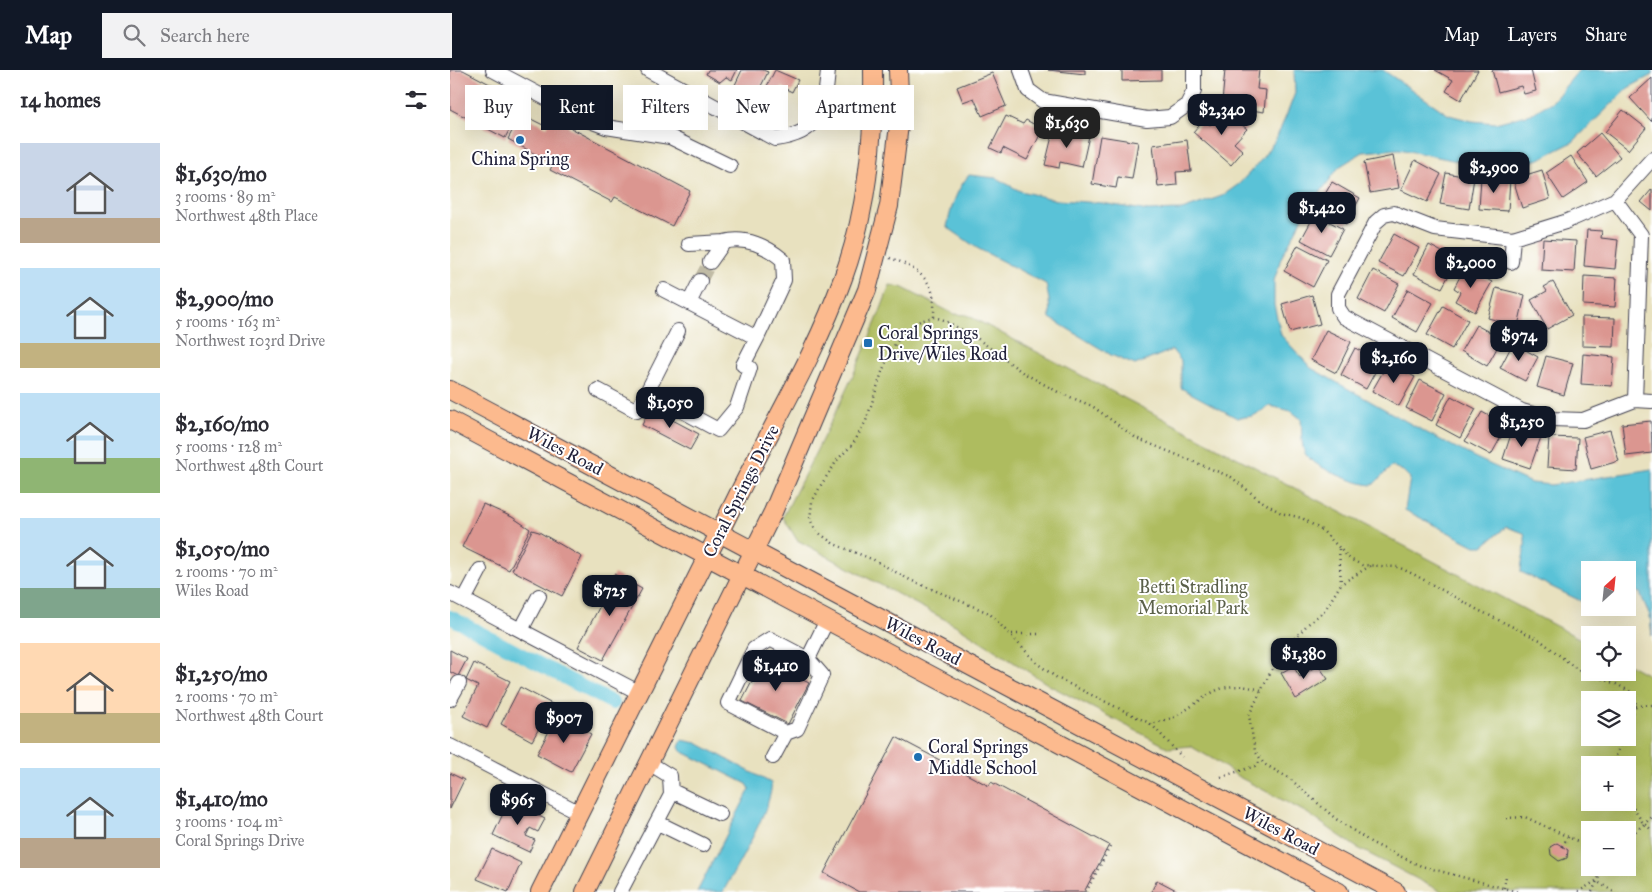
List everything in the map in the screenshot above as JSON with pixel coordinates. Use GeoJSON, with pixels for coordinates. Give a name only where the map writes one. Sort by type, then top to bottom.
{"type":"FeatureCollection","features":[{"type":"Feature","properties":{"kind":"main road","name":"Coral Springs Drive"},"geometry":{"type":"LineString","coordinates":[[540,892],[801,376],[843,278],[864,197],[873,111],[872,70]]}},
{"type":"Feature","properties":{"kind":"main road","name":"Coral Springs Drive"},"geometry":{"type":"LineString","coordinates":[[585,892],[773,512],[867,290],[889,206],[900,117],[898,70]]}},
{"type":"Feature","properties":{"kind":"main road"},"geometry":{"type":"LineString","coordinates":[[855,232],[878,246]]}},
{"type":"Feature","properties":{"kind":"main road","name":"Wiles Road"},"geometry":{"type":"LineString","coordinates":[[450,390],[1396,892]]}},
{"type":"Feature","properties":{"kind":"main road","name":"Wiles Road"},"geometry":{"type":"LineString","coordinates":[[450,420],[1339,892]]}},
{"type":"Feature","properties":{"kind":"main road"},"geometry":{"type":"LineString","coordinates":[[1154,795],[1177,775]]}},
{"type":"Feature","properties":{"kind":"main road"},"geometry":{"type":"LineString","coordinates":[[1178,807],[1197,786]]}},
{"type":"Feature","properties":{"kind":"street"},"geometry":{"type":"LineString","coordinates":[[492,70],[584,119],[606,127],[670,137],[730,166]]}},
{"type":"Feature","properties":{"kind":"street"},"geometry":{"type":"LineString","coordinates":[[648,70],[775,138],[793,137],[804,132],[817,120],[826,95],[828,70]]}},
{"type":"Feature","properties":{"kind":"street"},"geometry":{"type":"LineString","coordinates":[[1022,70],[1028,90],[1043,101],[1147,119],[1170,116],[1187,105],[1194,91],[1194,70]]}},
{"type":"Feature","properties":{"kind":"street"},"geometry":{"type":"LineString","coordinates":[[1652,159],[1615,200],[1565,222],[1513,238],[1435,229],[1394,213],[1384,215],[1376,222],[1338,294],[1338,308],[1344,317],[1522,411],[1551,419],[1583,420],[1635,400],[1652,401]]}},
{"type":"Feature","properties":{"kind":"street"},"geometry":{"type":"LineString","coordinates":[[1615,200],[1641,235],[1635,400]]}},
{"type":"Feature","properties":{"kind":"street"},"geometry":{"type":"LineString","coordinates":[[646,392],[718,430],[738,407],[747,367],[757,338],[784,280],[783,260],[776,254],[747,240],[736,238],[724,242],[689,244]]}},
{"type":"Feature","properties":{"kind":"street"},"geometry":{"type":"LineString","coordinates":[[1512,262],[1513,238]]}},
{"type":"Feature","properties":{"kind":"street"},"geometry":{"type":"LineString","coordinates":[[710,262],[724,242]]}},
{"type":"Feature","properties":{"kind":"street"},"geometry":{"type":"LineString","coordinates":[[689,303],[700,280]]}},
{"type":"Feature","properties":{"kind":"street"},"geometry":{"type":"LineString","coordinates":[[664,290],[757,338]]}},
{"type":"Feature","properties":{"kind":"street"},"geometry":{"type":"LineString","coordinates":[[598,390],[637,411],[678,331]]}},
{"type":"Feature","properties":{"kind":"street"},"geometry":{"type":"LineString","coordinates":[[464,600],[480,570]]}},
{"type":"Feature","properties":{"kind":"street"},"geometry":{"type":"LineString","coordinates":[[450,593],[640,693]]}},
{"type":"Feature","properties":{"kind":"street"},"geometry":{"type":"LineString","coordinates":[[521,630],[539,596]]}},
{"type":"Feature","properties":{"kind":"street"},"geometry":{"type":"LineString","coordinates":[[808,658],[827,620]]}},
{"type":"Feature","properties":{"kind":"street"},"geometry":{"type":"LineString","coordinates":[[770,639],[808,658],[822,675],[797,729],[786,732],[728,703],[754,649],[770,639]]}},
{"type":"Feature","properties":{"kind":"street"},"geometry":{"type":"LineString","coordinates":[[450,699],[459,683]]}},
{"type":"Feature","properties":{"kind":"street"},"geometry":{"type":"LineString","coordinates":[[773,758],[786,732]]}},
{"type":"Feature","properties":{"kind":"street"},"geometry":{"type":"LineString","coordinates":[[450,746],[580,813]]}},
{"type":"Feature","properties":{"kind":"street"},"geometry":{"type":"LineString","coordinates":[[620,892],[658,823],[672,791],[670,776],[649,763]]}},
{"type":"Feature","properties":{"kind":"street"},"geometry":{"type":"LineString","coordinates":[[672,791],[720,814]]}},
{"type":"Feature","properties":{"kind":"street"},"geometry":{"type":"LineString","coordinates":[[658,823],[703,846]]}},
{"type":"Feature","properties":{"kind":"path"},"geometry":{"type":"LineString","coordinates":[[878,246],[896,260],[917,271],[925,280],[932,289],[934,317]]}},
{"type":"Feature","properties":{"kind":"path"},"geometry":{"type":"LineString","coordinates":[[1182,757],[1152,724],[1057,678],[1038,664],[1012,634],[989,613],[910,580],[874,560],[834,544],[815,530],[810,519],[812,502],[838,459],[853,444],[866,421],[883,369],[895,344],[906,330],[920,321],[934,317],[978,338],[1036,380],[1058,392],[1092,406],[1136,438],[1231,477],[1260,500],[1281,513],[1302,518],[1323,531],[1350,559],[1362,565],[1398,567],[1478,610],[1540,640],[1578,670],[1631,691]]}},
{"type":"Feature","properties":{"kind":"path"},"geometry":{"type":"LineString","coordinates":[[1339,549],[1341,584]]}},
{"type":"Feature","properties":{"kind":"path"},"geometry":{"type":"LineString","coordinates":[[1371,566],[1341,584],[1325,610],[1307,624],[1278,657],[1249,714],[1255,751],[1262,760],[1289,778],[1336,819],[1372,843],[1421,866],[1518,892]]}},
{"type":"Feature","properties":{"kind":"path"},"geometry":{"type":"LineString","coordinates":[[1012,634],[1041,634]]}},
{"type":"Feature","properties":{"kind":"path"},"geometry":{"type":"LineString","coordinates":[[1152,724],[1179,715],[1204,696],[1233,684],[1261,690]]}},
{"type":"Feature","properties":{"kind":"path"},"geometry":{"type":"LineString","coordinates":[[1636,706],[1652,705]]}},
{"type":"Feature","properties":{"kind":"path"},"geometry":{"type":"LineString","coordinates":[[1221,777],[1255,766],[1262,760]]}},
{"type":"Feature","properties":{"kind":"path"},"geometry":{"type":"LineString","coordinates":[[1635,811],[1643,823],[1652,830]]}},
{"type":"Feature","properties":{"kind":"path"},"geometry":{"type":"LineString","coordinates":[[1506,818],[1525,817],[1581,842]]}},
{"type":"Feature","properties":{"kind":"path"},"geometry":{"type":"LineString","coordinates":[[1636,830],[1652,817]]}},
{"type":"Feature","properties":{"kind":"path"},"geometry":{"type":"LineString","coordinates":[[1562,846],[1569,836]]}},
{"type":"Feature","properties":{"kind":"path"},"geometry":{"type":"LineString","coordinates":[[1086,892],[1111,845]]}},
{"type":"Feature","properties":{"kind":"path"},"geometry":{"type":"LineString","coordinates":[[1504,888],[1506,876]]}},
{"type":"Feature","properties":{"kind":"path"},"geometry":{"type":"LineString","coordinates":[[1592,892],[1598,876]]}},
{"type":"Feature","properties":{"kind":"path"},"geometry":{"type":"LineString","coordinates":[[1578,892],[1596,881]]}},
{"type":"Feature","properties":{"kind":"path"},"geometry":{"type":"LineString","coordinates":[[1596,881],[1614,892]]}},
{"type":"Feature","properties":{"kind":"green space","name":"Betti Stradling Memorial Park"},"geometry":{"type":"Polygon","coordinates":[[[890,285],[901,287],[954,314],[967,315],[1581,639],[1581,681],[1636,681],[1636,668],[1652,677],[1652,892],[1442,892],[1356,847],[1307,813],[1237,776],[1218,762],[1190,746],[1169,748],[1049,685],[957,626],[797,540],[783,517],[867,345],[890,285]]]}},
{"type":"Feature","properties":{"kind":"water"},"geometry":{"type":"Polygon","coordinates":[[[1294,70],[1383,70],[1449,115],[1472,121],[1495,123],[1531,114],[1553,101],[1579,70],[1652,70],[1652,75],[1628,88],[1573,142],[1539,159],[1517,167],[1496,169],[1399,149],[1363,152],[1339,167],[1306,212],[1281,258],[1274,281],[1274,305],[1281,335],[1311,368],[1427,433],[1531,483],[1551,485],[1652,469],[1652,636],[1650,616],[1640,593],[1636,591],[1636,561],[1581,561],[1581,601],[1521,572],[1525,543],[1524,533],[1506,527],[1483,546],[1475,546],[1405,510],[1410,478],[1403,471],[1392,466],[1373,485],[1357,482],[1335,474],[1308,457],[1304,451],[1301,419],[1291,411],[1270,406],[1253,416],[1237,418],[1181,388],[1181,361],[1172,350],[1135,365],[1111,355],[1050,318],[1046,284],[977,248],[947,227],[955,200],[969,175],[996,178],[1020,191],[1057,200],[1102,203],[1148,211],[1182,210],[1222,196],[1239,184],[1261,160],[1276,139],[1295,93],[1294,70]]]}},
{"type":"Feature","properties":{"kind":"water"},"geometry":{"type":"Polygon","coordinates":[[[682,740],[697,743],[771,783],[771,793],[767,806],[723,892],[697,892],[750,789],[747,784],[681,751],[679,747],[682,740]]]}},
{"type":"Feature","properties":{"kind":"building"},"geometry":{"type":"Polygon","coordinates":[[[450,70],[463,70],[492,85],[465,85],[465,117],[450,109],[450,70]]]}},
{"type":"Feature","properties":{"kind":"building"},"geometry":{"type":"Polygon","coordinates":[[[708,70],[737,70],[732,80],[726,77],[720,82],[706,74],[708,70]]]}},
{"type":"Feature","properties":{"kind":"building"},"geometry":{"type":"Polygon","coordinates":[[[742,70],[763,70],[768,72],[762,85],[735,85],[742,70]]]}},
{"type":"Feature","properties":{"kind":"building"},"geometry":{"type":"Polygon","coordinates":[[[775,70],[798,80],[792,92],[788,90],[788,85],[768,85],[775,70]]]}},
{"type":"Feature","properties":{"kind":"building"},"geometry":{"type":"Polygon","coordinates":[[[1048,70],[1085,70],[1085,74],[1048,70]]]}},
{"type":"Feature","properties":{"kind":"building"},"geometry":{"type":"Polygon","coordinates":[[[1122,70],[1161,70],[1161,80],[1122,81],[1122,70]]]}},
{"type":"Feature","properties":{"kind":"building"},"geometry":{"type":"Polygon","coordinates":[[[1225,70],[1259,70],[1257,89],[1266,90],[1264,112],[1251,110],[1251,105],[1222,102],[1225,70]]]}},
{"type":"Feature","properties":{"kind":"building"},"geometry":{"type":"Polygon","coordinates":[[[1435,70],[1478,70],[1461,100],[1446,91],[1453,80],[1435,70]]]}},
{"type":"Feature","properties":{"kind":"building"},"geometry":{"type":"Polygon","coordinates":[[[1492,70],[1531,70],[1536,91],[1524,94],[1521,86],[1498,92],[1492,70]]]}},
{"type":"Feature","properties":{"kind":"building"},"geometry":{"type":"Polygon","coordinates":[[[992,73],[1006,106],[982,116],[974,98],[963,102],[957,87],[992,73]]]}},
{"type":"Feature","properties":{"kind":"building"},"geometry":{"type":"Polygon","coordinates":[[[1652,78],[1652,120],[1651,121],[1630,98],[1652,78]]]}},
{"type":"Feature","properties":{"kind":"building"},"geometry":{"type":"Polygon","coordinates":[[[1224,110],[1247,129],[1234,143],[1243,151],[1231,165],[1193,132],[1204,119],[1210,125],[1224,110]]]}},
{"type":"Feature","properties":{"kind":"building"},"geometry":{"type":"Polygon","coordinates":[[[1623,110],[1646,128],[1628,150],[1605,132],[1623,110]]]}},
{"type":"Feature","properties":{"kind":"building"},"geometry":{"type":"Polygon","coordinates":[[[1006,116],[1023,124],[1026,120],[1043,129],[1027,160],[1003,148],[1001,153],[990,148],[1006,116]]]}},
{"type":"Feature","properties":{"kind":"building"},"geometry":{"type":"Polygon","coordinates":[[[531,119],[541,124],[541,130],[575,130],[690,191],[672,226],[615,197],[612,202],[550,170],[553,164],[508,139],[513,130],[531,130],[531,119]]]}},
{"type":"Feature","properties":{"kind":"building"},"geometry":{"type":"Polygon","coordinates":[[[1054,128],[1089,136],[1082,167],[1060,162],[1059,168],[1045,165],[1054,128]]]}},
{"type":"Feature","properties":{"kind":"building"},"geometry":{"type":"Polygon","coordinates":[[[490,130],[509,130],[505,138],[490,130]]]}},
{"type":"Feature","properties":{"kind":"building"},"geometry":{"type":"Polygon","coordinates":[[[1600,133],[1620,157],[1596,176],[1577,153],[1600,133]]]}},
{"type":"Feature","properties":{"kind":"building"},"geometry":{"type":"Polygon","coordinates":[[[1100,136],[1138,142],[1132,179],[1118,177],[1116,188],[1092,184],[1100,136]]]}},
{"type":"Feature","properties":{"kind":"building"},"geometry":{"type":"Polygon","coordinates":[[[1187,140],[1191,171],[1176,172],[1177,185],[1158,187],[1153,145],[1187,140]]]}},
{"type":"Feature","properties":{"kind":"building"},"geometry":{"type":"Polygon","coordinates":[[[1393,156],[1399,188],[1370,193],[1364,162],[1393,156]]]}},
{"type":"Feature","properties":{"kind":"building"},"geometry":{"type":"Polygon","coordinates":[[[1571,156],[1588,182],[1563,199],[1546,173],[1571,156]]]}},
{"type":"Feature","properties":{"kind":"building"},"geometry":{"type":"Polygon","coordinates":[[[1415,160],[1441,174],[1427,202],[1401,190],[1415,160]]]}},
{"type":"Feature","properties":{"kind":"building"},"geometry":{"type":"Polygon","coordinates":[[[1542,170],[1550,199],[1522,208],[1513,179],[1542,170]]]}},
{"type":"Feature","properties":{"kind":"building"},"geometry":{"type":"Polygon","coordinates":[[[1446,173],[1474,178],[1469,209],[1440,204],[1446,173]]]}},
{"type":"Feature","properties":{"kind":"building"},"geometry":{"type":"Polygon","coordinates":[[[1481,177],[1510,179],[1508,211],[1479,209],[1481,177]]]}},
{"type":"Feature","properties":{"kind":"building"},"geometry":{"type":"Polygon","coordinates":[[[1332,182],[1360,198],[1346,224],[1317,208],[1332,182]]]}},
{"type":"Feature","properties":{"kind":"building"},"geometry":{"type":"Polygon","coordinates":[[[1652,189],[1652,211],[1641,202],[1652,189]]]}},
{"type":"Feature","properties":{"kind":"building"},"geometry":{"type":"Polygon","coordinates":[[[1315,214],[1343,229],[1329,255],[1301,240],[1315,214]]]}},
{"type":"Feature","properties":{"kind":"building"},"geometry":{"type":"Polygon","coordinates":[[[1587,230],[1602,231],[1601,238],[1618,240],[1615,269],[1584,266],[1587,230]]]}},
{"type":"Feature","properties":{"kind":"building"},"geometry":{"type":"Polygon","coordinates":[[[1394,234],[1419,248],[1404,276],[1378,263],[1394,234]]]}},
{"type":"Feature","properties":{"kind":"building"},"geometry":{"type":"Polygon","coordinates":[[[1543,239],[1576,241],[1574,272],[1541,270],[1543,239]]]}},
{"type":"Feature","properties":{"kind":"building"},"geometry":{"type":"Polygon","coordinates":[[[1298,245],[1327,260],[1313,287],[1284,271],[1298,245]]]}},
{"type":"Feature","properties":{"kind":"building"},"geometry":{"type":"Polygon","coordinates":[[[1429,245],[1457,260],[1442,288],[1414,274],[1429,245]]]}},
{"type":"Feature","properties":{"kind":"building"},"geometry":{"type":"Polygon","coordinates":[[[1465,267],[1492,282],[1475,312],[1455,301],[1460,292],[1454,288],[1465,267]]]}},
{"type":"Feature","properties":{"kind":"building"},"geometry":{"type":"Polygon","coordinates":[[[1373,270],[1399,284],[1384,313],[1358,299],[1373,270]]]}},
{"type":"Feature","properties":{"kind":"building"},"geometry":{"type":"Polygon","coordinates":[[[1584,276],[1617,278],[1615,307],[1583,305],[1584,276]]]}},
{"type":"Feature","properties":{"kind":"building"},"geometry":{"type":"Polygon","coordinates":[[[1553,282],[1572,315],[1547,329],[1531,300],[1547,291],[1544,287],[1553,282]]]}},
{"type":"Feature","properties":{"kind":"building"},"geometry":{"type":"Polygon","coordinates":[[[1496,288],[1525,295],[1518,326],[1488,318],[1496,288]]]}},
{"type":"Feature","properties":{"kind":"building"},"geometry":{"type":"Polygon","coordinates":[[[1408,289],[1433,303],[1417,332],[1392,318],[1408,289]]]}},
{"type":"Feature","properties":{"kind":"building"},"geometry":{"type":"Polygon","coordinates":[[[1312,295],[1320,324],[1290,332],[1282,304],[1312,295]]]}},
{"type":"Feature","properties":{"kind":"building"},"geometry":{"type":"Polygon","coordinates":[[[1443,306],[1468,320],[1452,349],[1427,335],[1443,306]]]}},
{"type":"Feature","properties":{"kind":"building"},"geometry":{"type":"Polygon","coordinates":[[[1582,317],[1615,318],[1614,347],[1582,346],[1582,317]]]}},
{"type":"Feature","properties":{"kind":"building"},"geometry":{"type":"Polygon","coordinates":[[[1476,325],[1502,339],[1487,366],[1461,351],[1476,325]]]}},
{"type":"Feature","properties":{"kind":"building"},"geometry":{"type":"Polygon","coordinates":[[[1326,330],[1351,342],[1336,373],[1311,360],[1326,330]]]}},
{"type":"Feature","properties":{"kind":"building"},"geometry":{"type":"Polygon","coordinates":[[[1513,343],[1538,357],[1525,381],[1500,368],[1513,343]]]}},
{"type":"Feature","properties":{"kind":"building"},"geometry":{"type":"Polygon","coordinates":[[[1355,348],[1381,361],[1366,389],[1341,375],[1355,348]]]}},
{"type":"Feature","properties":{"kind":"building"},"geometry":{"type":"Polygon","coordinates":[[[1583,354],[1614,357],[1612,386],[1581,384],[1583,354]]]}},
{"type":"Feature","properties":{"kind":"building"},"geometry":{"type":"Polygon","coordinates":[[[1546,356],[1573,363],[1564,395],[1537,387],[1546,356]]]}},
{"type":"Feature","properties":{"kind":"building"},"geometry":{"type":"Polygon","coordinates":[[[1388,363],[1415,377],[1399,406],[1372,391],[1388,363]]]}},
{"type":"Feature","properties":{"kind":"building"},"geometry":{"type":"Polygon","coordinates":[[[1420,380],[1446,393],[1432,421],[1406,408],[1420,380]]]}},
{"type":"Feature","properties":{"kind":"building"},"geometry":{"type":"Polygon","coordinates":[[[1451,396],[1476,409],[1460,438],[1436,425],[1451,396]]]}},
{"type":"Feature","properties":{"kind":"building"},"geometry":{"type":"Polygon","coordinates":[[[650,408],[699,434],[690,450],[642,425],[650,408]]]}},
{"type":"Feature","properties":{"kind":"building"},"geometry":{"type":"Polygon","coordinates":[[[1482,412],[1507,426],[1491,455],[1465,441],[1482,412]]]}},
{"type":"Feature","properties":{"kind":"building"},"geometry":{"type":"Polygon","coordinates":[[[1651,421],[1652,453],[1626,456],[1622,424],[1651,421]]]}},
{"type":"Feature","properties":{"kind":"building"},"geometry":{"type":"Polygon","coordinates":[[[1513,428],[1541,437],[1530,468],[1503,459],[1513,428]]]}},
{"type":"Feature","properties":{"kind":"building"},"geometry":{"type":"Polygon","coordinates":[[[1610,430],[1619,461],[1591,469],[1583,437],[1610,430]]]}},
{"type":"Feature","properties":{"kind":"building"},"geometry":{"type":"Polygon","coordinates":[[[1549,437],[1578,438],[1576,469],[1547,467],[1549,437]]]}},
{"type":"Feature","properties":{"kind":"building"},"geometry":{"type":"Polygon","coordinates":[[[483,504],[512,517],[530,529],[509,570],[462,547],[483,504]]]}},
{"type":"Feature","properties":{"kind":"building"},"geometry":{"type":"Polygon","coordinates":[[[532,530],[539,532],[582,557],[562,596],[512,570],[532,530]]]}},
{"type":"Feature","properties":{"kind":"building"},"geometry":{"type":"Polygon","coordinates":[[[614,574],[642,589],[603,660],[578,647],[609,589],[607,587],[614,574]]]}},
{"type":"Feature","properties":{"kind":"building"},"geometry":{"type":"Polygon","coordinates":[[[450,650],[467,659],[458,676],[450,672],[450,650]]]}},
{"type":"Feature","properties":{"kind":"building"},"geometry":{"type":"Polygon","coordinates":[[[763,660],[809,683],[788,724],[742,701],[763,660]]]}},
{"type":"Feature","properties":{"kind":"building"},"geometry":{"type":"Polygon","coordinates":[[[474,663],[510,681],[487,728],[463,716],[478,686],[466,680],[474,663]]]}},
{"type":"Feature","properties":{"kind":"building"},"geometry":{"type":"Polygon","coordinates":[[[1318,665],[1328,679],[1296,699],[1281,673],[1293,666],[1300,677],[1318,665]]]}},
{"type":"Feature","properties":{"kind":"building"},"geometry":{"type":"Polygon","coordinates":[[[520,687],[552,704],[532,741],[501,724],[520,687]]]}},
{"type":"Feature","properties":{"kind":"building"},"geometry":{"type":"Polygon","coordinates":[[[557,716],[591,734],[571,772],[537,754],[557,716]]]}},
{"type":"Feature","properties":{"kind":"building"},"geometry":{"type":"Polygon","coordinates":[[[896,737],[989,786],[991,782],[1109,845],[1084,892],[859,892],[824,873],[896,737]]]}},
{"type":"Feature","properties":{"kind":"building"},"geometry":{"type":"Polygon","coordinates":[[[450,773],[464,780],[450,809],[450,773]]]}},
{"type":"Feature","properties":{"kind":"building"},"geometry":{"type":"Polygon","coordinates":[[[509,801],[545,819],[538,832],[530,828],[526,836],[535,840],[529,852],[493,835],[509,801]]]}},
{"type":"Feature","properties":{"kind":"building"},"geometry":{"type":"Polygon","coordinates":[[[1557,843],[1568,850],[1567,858],[1559,861],[1551,855],[1550,847],[1557,843]]]}},
{"type":"Feature","properties":{"kind":"building"},"geometry":{"type":"Polygon","coordinates":[[[492,849],[521,863],[508,892],[477,879],[492,849]]]}},
{"type":"Feature","properties":{"kind":"building"},"geometry":{"type":"Polygon","coordinates":[[[1157,880],[1180,892],[1151,892],[1157,880]]]}},
{"type":"Feature","properties":{"kind":"waterway"},"geometry":{"type":"LineString","coordinates":[[450,617],[613,703]]}},
{"type":"Feature","properties":{"kind":"tunnel"},"geometry":{"type":"LineString","coordinates":[[700,281],[710,262]]}},
{"type":"Feature","properties":{"kind":"place","name":"China Spring"},"geometry":{"type":"Point","coordinates":[520,140]}},
{"type":"Feature","properties":{"kind":"place","name":"Coral Springs Drive/Wiles Road"},"geometry":{"type":"Point","coordinates":[868,343]}},
{"type":"Feature","properties":{"kind":"place","name":"Coral Springs Middle School"},"geometry":{"type":"Point","coordinates":[918,757]}}]}
